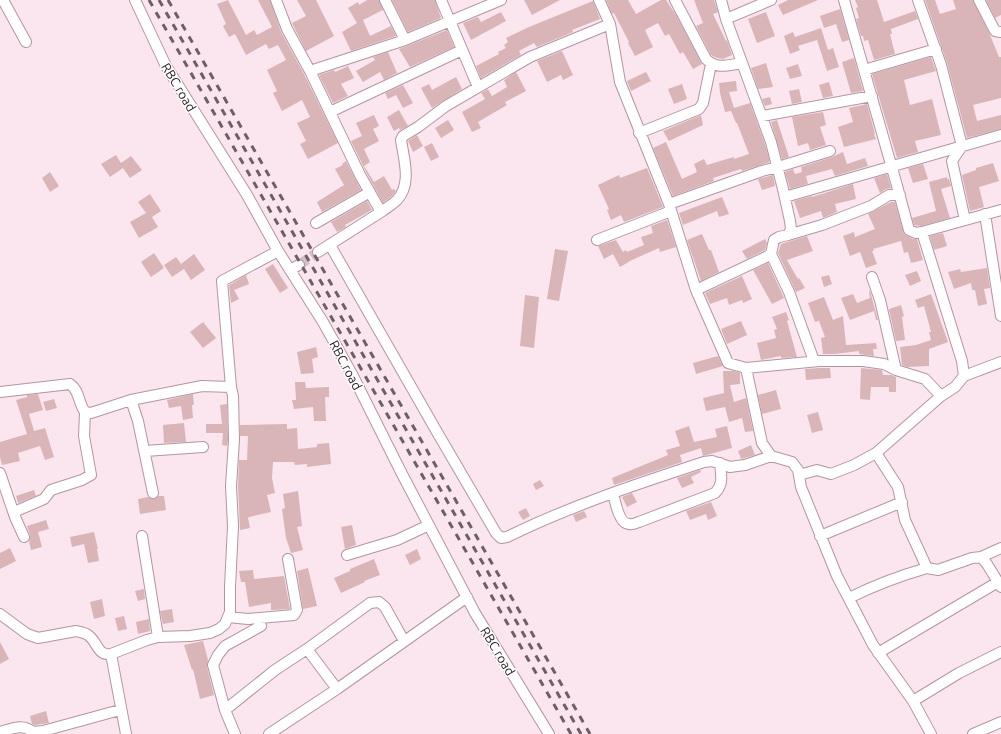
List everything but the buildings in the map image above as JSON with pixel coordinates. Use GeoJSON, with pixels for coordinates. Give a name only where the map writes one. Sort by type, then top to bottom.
{"type":"FeatureCollection","features":[{"type":"Feature","properties":{"kind":"street"},"geometry":{"type":"LineString","coordinates":[[3,0],[26,42]]}},
{"type":"Feature","properties":{"kind":"street","name":"RBC road"},"geometry":{"type":"LineString","coordinates":[[135,0],[166,66],[247,195],[278,251],[294,268],[353,376],[467,597],[548,734]]}},
{"type":"Feature","properties":{"kind":"street"},"geometry":{"type":"LineString","coordinates":[[276,0],[287,29],[310,71],[381,212]]}},
{"type":"Feature","properties":{"kind":"street"},"geometry":{"type":"LineString","coordinates":[[385,0],[405,40]]}},
{"type":"Feature","properties":{"kind":"street"},"geometry":{"type":"LineString","coordinates":[[440,0],[478,87]]}},
{"type":"Feature","properties":{"kind":"street"},"geometry":{"type":"LineString","coordinates":[[310,71],[405,40],[501,0]]}},
{"type":"Feature","properties":{"kind":"street"},"geometry":{"type":"LineString","coordinates":[[599,0],[610,24],[620,82],[670,208],[696,290],[728,363],[746,368],[814,362],[863,361],[884,364],[896,370],[926,379],[941,396]]}},
{"type":"Feature","properties":{"kind":"street"},"geometry":{"type":"LineString","coordinates":[[675,0],[706,59],[711,64],[718,67],[742,63]]}},
{"type":"Feature","properties":{"kind":"street"},"geometry":{"type":"LineString","coordinates":[[721,0],[726,19],[771,142],[791,228],[788,235]]}},
{"type":"Feature","properties":{"kind":"street"},"geometry":{"type":"LineString","coordinates":[[726,19],[771,0]]}},
{"type":"Feature","properties":{"kind":"street"},"geometry":{"type":"LineString","coordinates":[[844,0],[909,230],[916,233],[922,232],[1001,210]]}},
{"type":"Feature","properties":{"kind":"street"},"geometry":{"type":"LineString","coordinates":[[918,0],[942,65],[962,146],[952,162],[965,220]]}},
{"type":"Feature","properties":{"kind":"street"},"geometry":{"type":"LineString","coordinates":[[979,0],[992,27],[995,31],[1001,32]]}},
{"type":"Feature","properties":{"kind":"street"},"geometry":{"type":"LineString","coordinates":[[318,252],[381,212],[396,201],[404,191],[407,180],[401,140],[403,136],[418,127],[446,106],[530,57],[610,24]]}},
{"type":"Feature","properties":{"kind":"street"},"geometry":{"type":"LineString","coordinates":[[864,70],[936,49]]}},
{"type":"Feature","properties":{"kind":"street"},"geometry":{"type":"LineString","coordinates":[[330,112],[462,50]]}},
{"type":"Feature","properties":{"kind":"street"},"geometry":{"type":"LineString","coordinates":[[640,133],[699,109],[703,103],[711,64]]}},
{"type":"Feature","properties":{"kind":"street"},"geometry":{"type":"LineString","coordinates":[[762,116],[872,96]]}},
{"type":"Feature","properties":{"kind":"street"},"geometry":{"type":"LineString","coordinates":[[785,197],[1001,135]]}},
{"type":"Feature","properties":{"kind":"street"},"geometry":{"type":"LineString","coordinates":[[597,240],[670,208],[762,171],[830,151]]}},
{"type":"Feature","properties":{"kind":"street"},"geometry":{"type":"LineString","coordinates":[[316,222],[370,192]]}},
{"type":"Feature","properties":{"kind":"street"},"geometry":{"type":"LineString","coordinates":[[814,362],[789,292],[771,254],[774,240],[779,237],[822,225],[871,206],[889,195],[900,195]]}},
{"type":"Feature","properties":{"kind":"street"},"geometry":{"type":"LineString","coordinates":[[985,214],[1001,316]]}},
{"type":"Feature","properties":{"kind":"street"},"geometry":{"type":"LineString","coordinates":[[922,232],[962,361],[964,376]]}},
{"type":"Feature","properties":{"kind":"street"},"geometry":{"type":"LineString","coordinates":[[330,245],[437,432],[496,533],[501,538],[507,537],[554,516],[613,493],[704,462],[712,461],[730,467],[745,465],[771,456],[792,462],[798,470],[801,487],[837,576],[878,653],[913,701],[931,734]]}},
{"type":"Feature","properties":{"kind":"street"},"geometry":{"type":"LineString","coordinates":[[0,614],[27,634],[38,638],[76,631],[82,632],[89,636],[101,652],[106,655],[158,637],[190,636],[210,633],[219,629],[225,624],[230,612],[233,526],[231,486],[234,440],[234,396],[231,387],[222,281],[278,251]]}},
{"type":"Feature","properties":{"kind":"street"},"geometry":{"type":"LineString","coordinates":[[696,290],[771,254]]}},
{"type":"Feature","properties":{"kind":"street"},"geometry":{"type":"LineString","coordinates":[[872,277],[880,300],[896,370]]}},
{"type":"Feature","properties":{"kind":"street"},"geometry":{"type":"LineString","coordinates":[[799,475],[817,470],[831,474],[854,465],[876,453],[941,396],[955,387],[964,376],[1001,362]]}},
{"type":"Feature","properties":{"kind":"street"},"geometry":{"type":"LineString","coordinates":[[746,368],[762,443],[771,456]]}},
{"type":"Feature","properties":{"kind":"street"},"geometry":{"type":"LineString","coordinates":[[0,392],[70,384],[77,392],[82,408],[86,412],[91,413],[130,400],[202,386],[231,387]]}},
{"type":"Feature","properties":{"kind":"street"},"geometry":{"type":"LineString","coordinates":[[130,400],[138,421],[154,493]]}},
{"type":"Feature","properties":{"kind":"street"},"geometry":{"type":"LineString","coordinates":[[14,512],[44,499],[51,490],[82,480],[91,475],[84,436],[86,412]]}},
{"type":"Feature","properties":{"kind":"street"},"geometry":{"type":"LineString","coordinates":[[145,451],[203,447]]}},
{"type":"Feature","properties":{"kind":"street"},"geometry":{"type":"LineString","coordinates":[[876,453],[898,486],[905,520],[927,568]]}},
{"type":"Feature","properties":{"kind":"street"},"geometry":{"type":"LineString","coordinates":[[613,493],[620,518],[624,523],[630,525],[715,494],[721,484],[720,463]]}},
{"type":"Feature","properties":{"kind":"street"},"geometry":{"type":"LineString","coordinates":[[0,474],[24,537]]}},
{"type":"Feature","properties":{"kind":"street"},"geometry":{"type":"LineString","coordinates":[[820,536],[902,502]]}},
{"type":"Feature","properties":{"kind":"street"},"geometry":{"type":"LineString","coordinates":[[347,556],[397,540],[429,525]]}},
{"type":"Feature","properties":{"kind":"street"},"geometry":{"type":"LineString","coordinates":[[142,536],[158,637]]}},
{"type":"Feature","properties":{"kind":"street"},"geometry":{"type":"LineString","coordinates":[[849,598],[898,576],[927,568],[938,570],[972,558],[980,557],[1001,548]]}},
{"type":"Feature","properties":{"kind":"street"},"geometry":{"type":"LineString","coordinates":[[878,653],[999,585],[987,564],[980,557]]}},
{"type":"Feature","properties":{"kind":"street"},"geometry":{"type":"LineString","coordinates":[[228,618],[248,619],[294,615],[297,610],[288,559]]}},
{"type":"Feature","properties":{"kind":"street"},"geometry":{"type":"LineString","coordinates":[[269,734],[337,689],[467,597]]}},
{"type":"Feature","properties":{"kind":"street"},"geometry":{"type":"LineString","coordinates":[[225,710],[275,670],[307,649],[370,603],[379,602],[386,606],[404,641]]}},
{"type":"Feature","properties":{"kind":"street"},"geometry":{"type":"LineString","coordinates":[[235,734],[225,710],[213,665],[225,646],[261,626]]}},
{"type":"Feature","properties":{"kind":"street"},"geometry":{"type":"LineString","coordinates":[[307,649],[337,689]]}},
{"type":"Feature","properties":{"kind":"street"},"geometry":{"type":"LineString","coordinates":[[913,701],[959,673],[1001,652]]}},
{"type":"Feature","properties":{"kind":"street"},"geometry":{"type":"LineString","coordinates":[[111,654],[120,710],[126,734]]}},
{"type":"Feature","properties":{"kind":"street"},"geometry":{"type":"LineString","coordinates":[[0,732],[22,727],[27,727],[33,732],[43,731],[120,710]]}},
{"type":"Feature","properties":{"kind":"street"},"geometry":{"type":"LineString","coordinates":[[973,734],[1001,722]]}},
{"type":"Feature","properties":{"kind":"tunnel"},"geometry":{"type":"LineString","coordinates":[[299,265],[318,252]]}},
{"type":"Feature","properties":{"kind":"railway"},"geometry":{"type":"LineString","coordinates":[[149,0],[571,734]]}},
{"type":"Feature","properties":{"kind":"railway"},"geometry":{"type":"LineString","coordinates":[[159,0],[581,734]]}},
{"type":"Feature","properties":{"kind":"railway"},"geometry":{"type":"LineString","coordinates":[[168,0],[590,734]]}}]}
